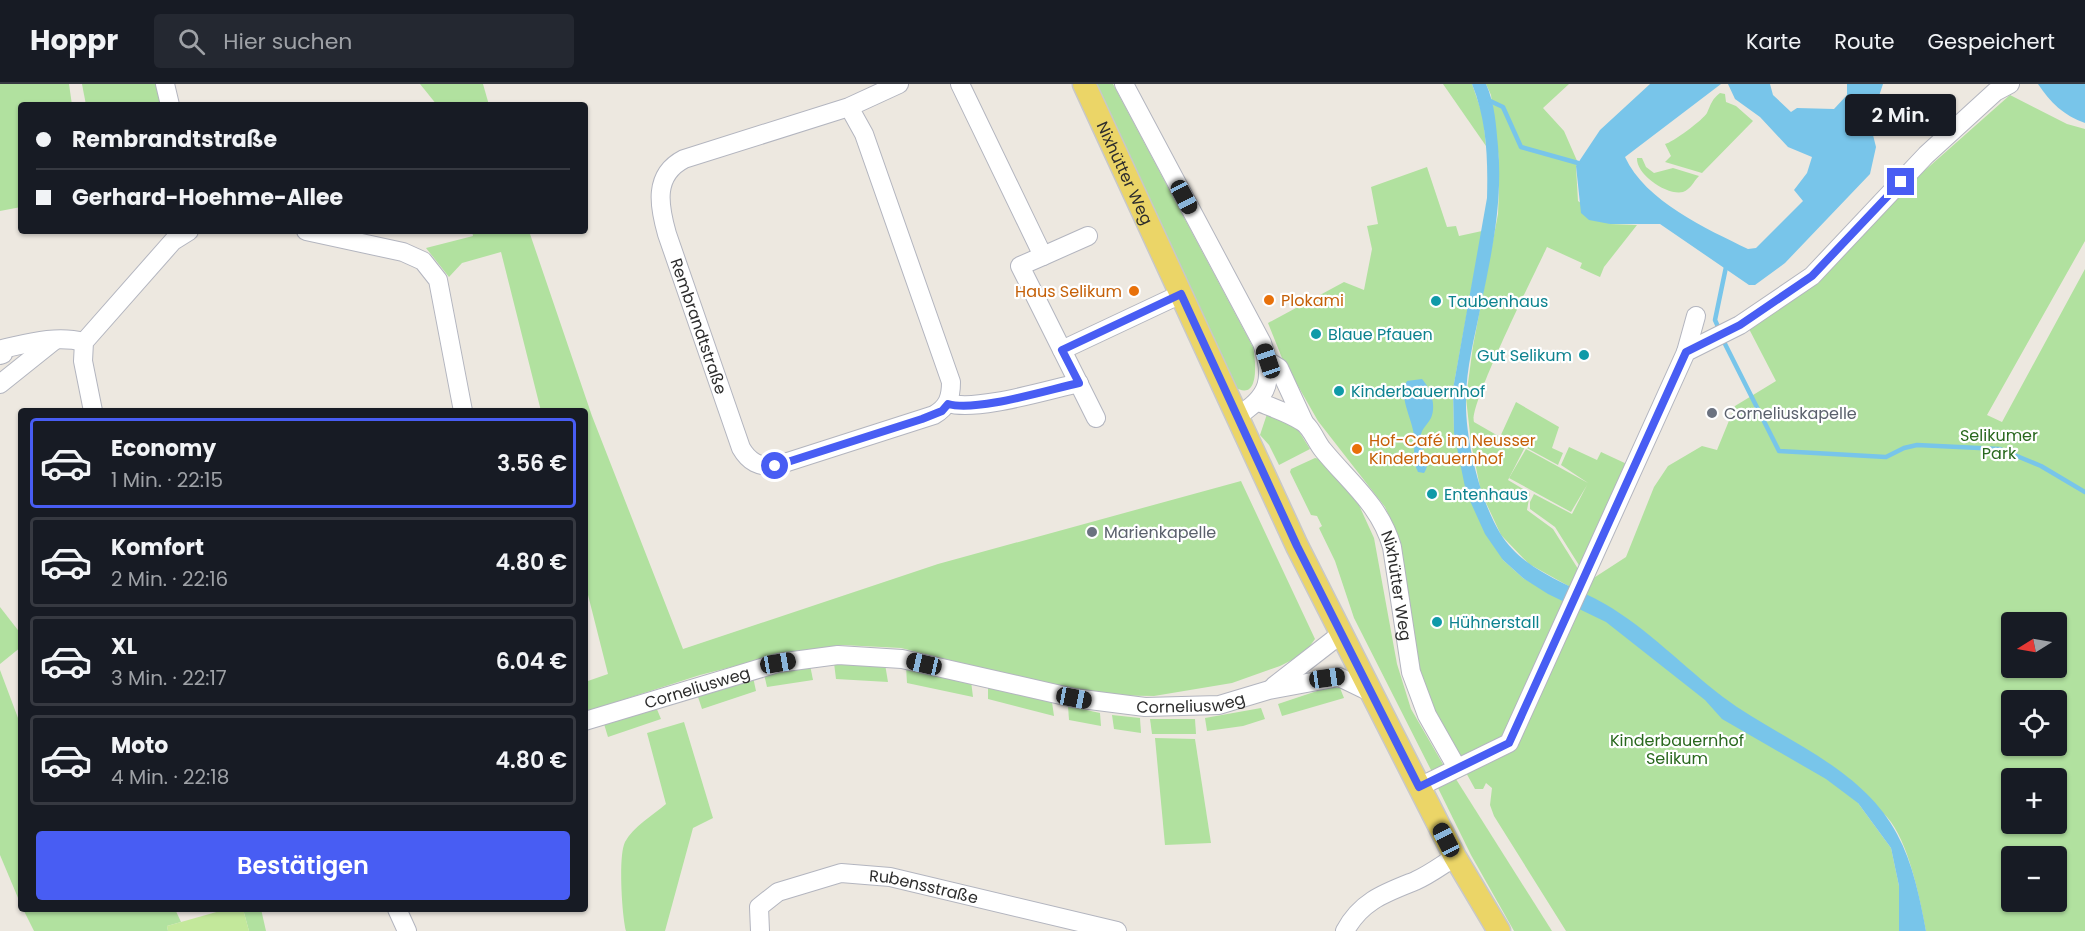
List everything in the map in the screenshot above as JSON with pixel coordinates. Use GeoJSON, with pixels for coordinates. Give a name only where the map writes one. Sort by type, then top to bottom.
{"type":"FeatureCollection","features":[{"type":"Feature","properties":{"kind":"main road","name":"Nixhütter Weg"},"geometry":{"type":"LineString","coordinates":[[1084,84],[1237,416],[1341,634],[1455,857],[1499,931]]}},
{"type":"Feature","properties":{"kind":"street"},"geometry":{"type":"LineString","coordinates":[[165,84],[169,102]]}},
{"type":"Feature","properties":{"kind":"street","name":"Rembrandtstraße"},"geometry":{"type":"LineString","coordinates":[[899,84],[849,107],[758,134],[679,162],[667,175],[660,192],[660,208],[667,234],[741,448],[747,458],[756,464],[775,466],[922,419],[942,411],[948,404],[958,406],[987,402],[1079,383]]}},
{"type":"Feature","properties":{"kind":"street"},"geometry":{"type":"LineString","coordinates":[[960,84],[1043,256]]}},
{"type":"Feature","properties":{"kind":"street","name":"Nixhütter Weg"},"geometry":{"type":"LineString","coordinates":[[1124,84],[1262,343],[1268,361],[1278,368],[1304,422],[1323,450],[1362,491],[1387,528],[1392,547],[1411,672],[1427,715],[1457,768]]}},
{"type":"Feature","properties":{"kind":"street"},"geometry":{"type":"LineString","coordinates":[[1686,352],[1732,329],[1812,276],[1926,155],[1995,93],[2010,84]]}},
{"type":"Feature","properties":{"kind":"street"},"geometry":{"type":"LineString","coordinates":[[849,107],[864,134],[951,382],[948,404]]}},
{"type":"Feature","properties":{"kind":"street"},"geometry":{"type":"LineString","coordinates":[[92,408],[83,362],[84,342],[173,241],[184,234]]}},
{"type":"Feature","properties":{"kind":"street"},"geometry":{"type":"LineString","coordinates":[[332,234],[383,240],[423,261],[438,280],[462,408]]}},
{"type":"Feature","properties":{"kind":"street"},"geometry":{"type":"LineString","coordinates":[[1088,236],[1020,266],[1096,418]]}},
{"type":"Feature","properties":{"kind":"street"},"geometry":{"type":"LineString","coordinates":[[1062,350],[1181,294]]}},
{"type":"Feature","properties":{"kind":"street"},"geometry":{"type":"LineString","coordinates":[[1419,787],[1509,743],[1686,352],[1696,316]]}},
{"type":"Feature","properties":{"kind":"street"},"geometry":{"type":"LineString","coordinates":[[1,348],[56,339],[84,342]]}},
{"type":"Feature","properties":{"kind":"street"},"geometry":{"type":"LineString","coordinates":[[0,384],[56,339]]}},
{"type":"Feature","properties":{"kind":"street"},"geometry":{"type":"LineString","coordinates":[[1237,416],[1259,402],[1269,375],[1268,361]]}},
{"type":"Feature","properties":{"kind":"street"},"geometry":{"type":"LineString","coordinates":[[1259,402],[1304,422]]}},
{"type":"Feature","properties":{"kind":"street","name":"Corneliusweg"},"geometry":{"type":"LineString","coordinates":[[1269,690],[1341,634]]}},
{"type":"Feature","properties":{"kind":"street","name":"Corneliusweg"},"geometry":{"type":"LineString","coordinates":[[588,720],[778,663],[838,655],[902,659],[1074,698],[1136,707],[1220,705],[1269,690],[1339,677],[1370,692]]}},
{"type":"Feature","properties":{"kind":"street"},"geometry":{"type":"LineString","coordinates":[[1345,931],[1360,910],[1373,898],[1417,880],[1455,857]]}},
{"type":"Feature","properties":{"kind":"street","name":"Rubensstraße"},"geometry":{"type":"LineString","coordinates":[[760,931],[759,907],[766,899],[784,889],[842,873],[890,877],[1117,931]]}},
{"type":"Feature","properties":{"kind":"street"},"geometry":{"type":"LineString","coordinates":[[398,912],[407,931]]}},
{"type":"Feature","properties":{"kind":"green space"},"geometry":{"type":"Polygon","coordinates":[[[0,84],[69,84],[72,102],[18,102],[18,208],[0,211],[0,84]]]}},
{"type":"Feature","properties":{"kind":"green space"},"geometry":{"type":"Polygon","coordinates":[[[82,84],[161,84],[164,102],[85,102],[82,84]]]}},
{"type":"Feature","properties":{"kind":"green space"},"geometry":{"type":"Polygon","coordinates":[[[420,84],[483,84],[488,102],[435,102],[420,84]]]}},
{"type":"Feature","properties":{"kind":"green space"},"geometry":{"type":"Polygon","coordinates":[[[1094,84],[1113,84],[1253,347],[1255,371],[1252,386],[1248,390],[1241,390],[1232,385],[1094,84]]]}},
{"type":"Feature","properties":{"kind":"green space"},"geometry":{"type":"Polygon","coordinates":[[[1443,84],[1472,84],[1483,116],[1486,146],[1443,84]]]}},
{"type":"Feature","properties":{"kind":"green space","name":"Kinderbauernhof Selikum"},"geometry":{"type":"Polygon","coordinates":[[[1486,84],[1569,84],[1543,108],[1564,131],[1578,163],[1576,167],[1578,201],[1610,224],[1637,225],[1604,267],[1600,277],[1580,268],[1582,263],[1547,247],[1481,391],[1475,411],[1474,422],[1500,437],[1516,402],[1559,427],[1552,448],[1563,453],[1558,465],[1525,447],[1508,480],[1530,493],[1527,510],[1553,529],[1580,572],[1589,581],[1626,557],[1654,487],[1668,466],[1702,446],[1717,450],[1735,406],[1776,381],[1748,327],[2010,95],[2067,124],[2085,129],[2085,241],[1987,415],[2002,422],[2085,269],[2085,931],[1926,931],[1912,871],[1902,841],[1887,817],[1858,803],[1891,848],[1899,886],[1899,931],[1566,931],[1494,816],[1490,805],[1492,788],[1486,783],[1483,789],[1475,789],[1430,707],[1418,671],[1397,533],[1385,507],[1318,421],[1282,358],[1268,323],[1344,282],[1364,290],[1372,249],[1367,226],[1378,224],[1371,187],[1427,167],[1447,227],[1456,226],[1459,236],[1482,231],[1453,389],[1454,433],[1503,560],[1523,578],[1567,603],[1572,588],[1529,564],[1501,535],[1481,492],[1471,443],[1466,398],[1473,346],[1498,214],[1499,160],[1491,95],[1486,84]]]}},
{"type":"Feature","properties":{"kind":"green space"},"geometry":{"type":"Polygon","coordinates":[[[1720,93],[1725,94],[1726,102],[1736,106],[1753,121],[1702,173],[1665,162],[1671,156],[1665,144],[1700,121],[1720,93]]]}},
{"type":"Feature","properties":{"kind":"green space"},"geometry":{"type":"Polygon","coordinates":[[[1637,158],[1642,158],[1646,167],[1654,173],[1673,168],[1699,176],[1686,191],[1669,191],[1647,177],[1638,165],[1637,158]]]}},
{"type":"Feature","properties":{"kind":"green space"},"geometry":{"type":"Polygon","coordinates":[[[473,234],[530,234],[592,416],[683,649],[938,564],[1241,481],[1315,639],[1304,654],[1280,666],[1232,683],[1154,696],[1091,695],[901,648],[842,645],[790,652],[700,675],[588,711],[588,681],[608,674],[588,595],[588,408],[540,408],[501,252],[462,263],[449,277],[426,248],[473,236],[473,234]]]}},
{"type":"Feature","properties":{"kind":"green space"},"geometry":{"type":"Polygon","coordinates":[[[1267,414],[1293,422],[1310,449],[1279,465],[1269,445],[1260,435],[1267,414]]]}},
{"type":"Feature","properties":{"kind":"green space"},"geometry":{"type":"Polygon","coordinates":[[[1569,447],[1597,460],[1601,452],[1629,465],[1582,570],[1555,527],[1530,509],[1530,502],[1534,494],[1572,514],[1587,485],[1571,512],[1509,478],[1526,449],[1588,483],[1561,465],[1569,447]]]}},
{"type":"Feature","properties":{"kind":"green space"},"geometry":{"type":"Polygon","coordinates":[[[1315,458],[1320,459],[1358,503],[1374,538],[1397,664],[1411,709],[1444,766],[1432,772],[1354,618],[1335,561],[1319,528],[1322,526],[1317,516],[1311,515],[1290,472],[1291,469],[1315,458]]]}},
{"type":"Feature","properties":{"kind":"green space"},"geometry":{"type":"Polygon","coordinates":[[[0,607],[18,630],[18,649],[0,664],[0,607]]]}},
{"type":"Feature","properties":{"kind":"green space"},"geometry":{"type":"Polygon","coordinates":[[[834,663],[885,664],[888,682],[836,679],[834,663]]]}},
{"type":"Feature","properties":{"kind":"green space"},"geometry":{"type":"Polygon","coordinates":[[[810,665],[813,680],[767,687],[764,674],[810,665]]]}},
{"type":"Feature","properties":{"kind":"green space"},"geometry":{"type":"Polygon","coordinates":[[[906,666],[971,681],[973,697],[907,683],[906,666]]]}},
{"type":"Feature","properties":{"kind":"green space"},"geometry":{"type":"Polygon","coordinates":[[[0,670],[18,718],[18,898],[0,855],[0,670]]]}},
{"type":"Feature","properties":{"kind":"green space"},"geometry":{"type":"Polygon","coordinates":[[[753,677],[756,691],[702,709],[697,694],[753,677]]]}},
{"type":"Feature","properties":{"kind":"green space"},"geometry":{"type":"Polygon","coordinates":[[[988,686],[1052,702],[1054,716],[988,699],[988,686]]]}},
{"type":"Feature","properties":{"kind":"green space"},"geometry":{"type":"Polygon","coordinates":[[[1329,687],[1340,688],[1344,698],[1282,716],[1278,704],[1329,687]]]}},
{"type":"Feature","properties":{"kind":"green space"},"geometry":{"type":"Polygon","coordinates":[[[1068,706],[1100,713],[1101,726],[1069,720],[1068,706]]]}},
{"type":"Feature","properties":{"kind":"green space"},"geometry":{"type":"Polygon","coordinates":[[[656,707],[661,719],[608,737],[604,724],[656,707]]]}},
{"type":"Feature","properties":{"kind":"green space"},"geometry":{"type":"Polygon","coordinates":[[[1261,708],[1265,719],[1243,726],[1207,731],[1205,718],[1261,708]]]}},
{"type":"Feature","properties":{"kind":"green space"},"geometry":{"type":"Polygon","coordinates":[[[1112,715],[1140,718],[1141,733],[1114,729],[1112,715]]]}},
{"type":"Feature","properties":{"kind":"green space"},"geometry":{"type":"Polygon","coordinates":[[[1150,719],[1195,719],[1196,734],[1152,734],[1150,719]]]}},
{"type":"Feature","properties":{"kind":"green space"},"geometry":{"type":"Polygon","coordinates":[[[684,722],[713,818],[693,828],[665,931],[626,931],[621,872],[625,842],[638,826],[666,804],[647,733],[684,722]]]}},
{"type":"Feature","properties":{"kind":"green space"},"geometry":{"type":"Polygon","coordinates":[[[1155,738],[1195,739],[1211,843],[1165,845],[1155,738]]]}},
{"type":"Feature","properties":{"kind":"green space"},"geometry":{"type":"Polygon","coordinates":[[[1454,776],[1552,931],[1514,931],[1471,855],[1437,786],[1454,776]]]}},
{"type":"Feature","properties":{"kind":"green space"},"geometry":{"type":"Polygon","coordinates":[[[24,912],[176,912],[181,922],[167,926],[168,931],[34,931],[24,912]]]}},
{"type":"Feature","properties":{"kind":"green space"},"geometry":{"type":"Polygon","coordinates":[[[216,912],[244,912],[249,931],[168,931],[167,926],[216,912]]]}},
{"type":"Feature","properties":{"kind":"green space"},"geometry":{"type":"Polygon","coordinates":[[[244,912],[262,912],[266,931],[249,931],[244,912]]]}},
{"type":"Feature","properties":{"kind":"water"},"geometry":{"type":"Polygon","coordinates":[[[1472,84],[1486,84],[1491,99],[1498,146],[1499,186],[1493,246],[1469,364],[1466,416],[1471,451],[1480,487],[1500,533],[1521,558],[1621,614],[1723,697],[1819,756],[1863,790],[1882,810],[1903,845],[1915,881],[1926,931],[1899,931],[1899,886],[1891,848],[1858,803],[1826,779],[1722,719],[1705,700],[1606,622],[1548,594],[1523,578],[1503,560],[1485,534],[1466,492],[1454,433],[1453,389],[1487,198],[1486,140],[1481,112],[1472,84]]]}},
{"type":"Feature","properties":{"kind":"water"},"geometry":{"type":"Polygon","coordinates":[[[1650,84],[1721,84],[1625,157],[1634,173],[1662,200],[1696,223],[1748,249],[1756,248],[1803,201],[1794,190],[1807,173],[1812,157],[1788,147],[1760,117],[1735,99],[1728,84],[1770,84],[1773,95],[1791,112],[1797,108],[1834,109],[1847,95],[1847,84],[1883,84],[1870,123],[1876,147],[1870,174],[1785,263],[1755,285],[1749,285],[1660,224],[1610,224],[1589,220],[1581,213],[1576,166],[1600,130],[1650,84]]]}},
{"type":"Feature","properties":{"kind":"water"},"geometry":{"type":"Polygon","coordinates":[[[2038,84],[2085,84],[2085,123],[2058,108],[2038,84]]]}},
{"type":"Feature","properties":{"kind":"water"},"geometry":{"type":"Polygon","coordinates":[[[1422,379],[1428,387],[1433,402],[1433,413],[1421,435],[1427,462],[1424,473],[1418,472],[1415,463],[1413,428],[1404,393],[1407,381],[1422,379]]]}},
{"type":"Feature","properties":{"kind":"waterway"},"geometry":{"type":"LineString","coordinates":[[1488,100],[1503,107],[1521,147],[1578,163]]}},
{"type":"Feature","properties":{"kind":"waterway"},"geometry":{"type":"LineString","coordinates":[[1719,329],[1715,320],[1726,267]]}},
{"type":"Feature","properties":{"kind":"waterway"},"geometry":{"type":"LineString","coordinates":[[1723,340],[1779,451],[1886,457],[1904,448],[1917,445],[2000,449],[2041,466],[2085,492]]}},
{"type":"Feature","properties":{"kind":"place","name":"Haus Selikum"},"geometry":{"type":"Point","coordinates":[1134,291]}},
{"type":"Feature","properties":{"kind":"place","name":"Plokami"},"geometry":{"type":"Point","coordinates":[1269,300]}},
{"type":"Feature","properties":{"kind":"place","name":"Taubenhaus"},"geometry":{"type":"Point","coordinates":[1436,301]}},
{"type":"Feature","properties":{"kind":"place","name":"Blaue Pfauen"},"geometry":{"type":"Point","coordinates":[1316,334]}},
{"type":"Feature","properties":{"kind":"place","name":"Gut Selikum"},"geometry":{"type":"Point","coordinates":[1584,355]}},
{"type":"Feature","properties":{"kind":"place","name":"Kinderbauernhof"},"geometry":{"type":"Point","coordinates":[1339,391]}},
{"type":"Feature","properties":{"kind":"place","name":"Corneliuskapelle"},"geometry":{"type":"Point","coordinates":[1712,413]}},
{"type":"Feature","properties":{"kind":"place","name":"Hof-Café im Neusser Kinderbauernhof"},"geometry":{"type":"Point","coordinates":[1357,449]}},
{"type":"Feature","properties":{"kind":"place","name":"Entenhaus"},"geometry":{"type":"Point","coordinates":[1432,494]}},
{"type":"Feature","properties":{"kind":"place","name":"Marienkapelle"},"geometry":{"type":"Point","coordinates":[1092,532]}},
{"type":"Feature","properties":{"kind":"place","name":"Hühnerstall"},"geometry":{"type":"Point","coordinates":[1437,622]}},
{"type":"Feature","properties":{"kind":"route"},"geometry":{"type":"LineString","coordinates":[[775,466],[934,415],[948,404],[958,406],[987,402],[1079,383],[1062,350],[1181,294],[1297,546],[1419,787],[1509,743],[1686,352],[1695,350],[1740,325],[1812,276],[1901,182]]}},
{"type":"Feature","properties":{"kind":"park label","name":"Selikumer Park"},"geometry":{"type":"Point","coordinates":[1999,444]}}]}
